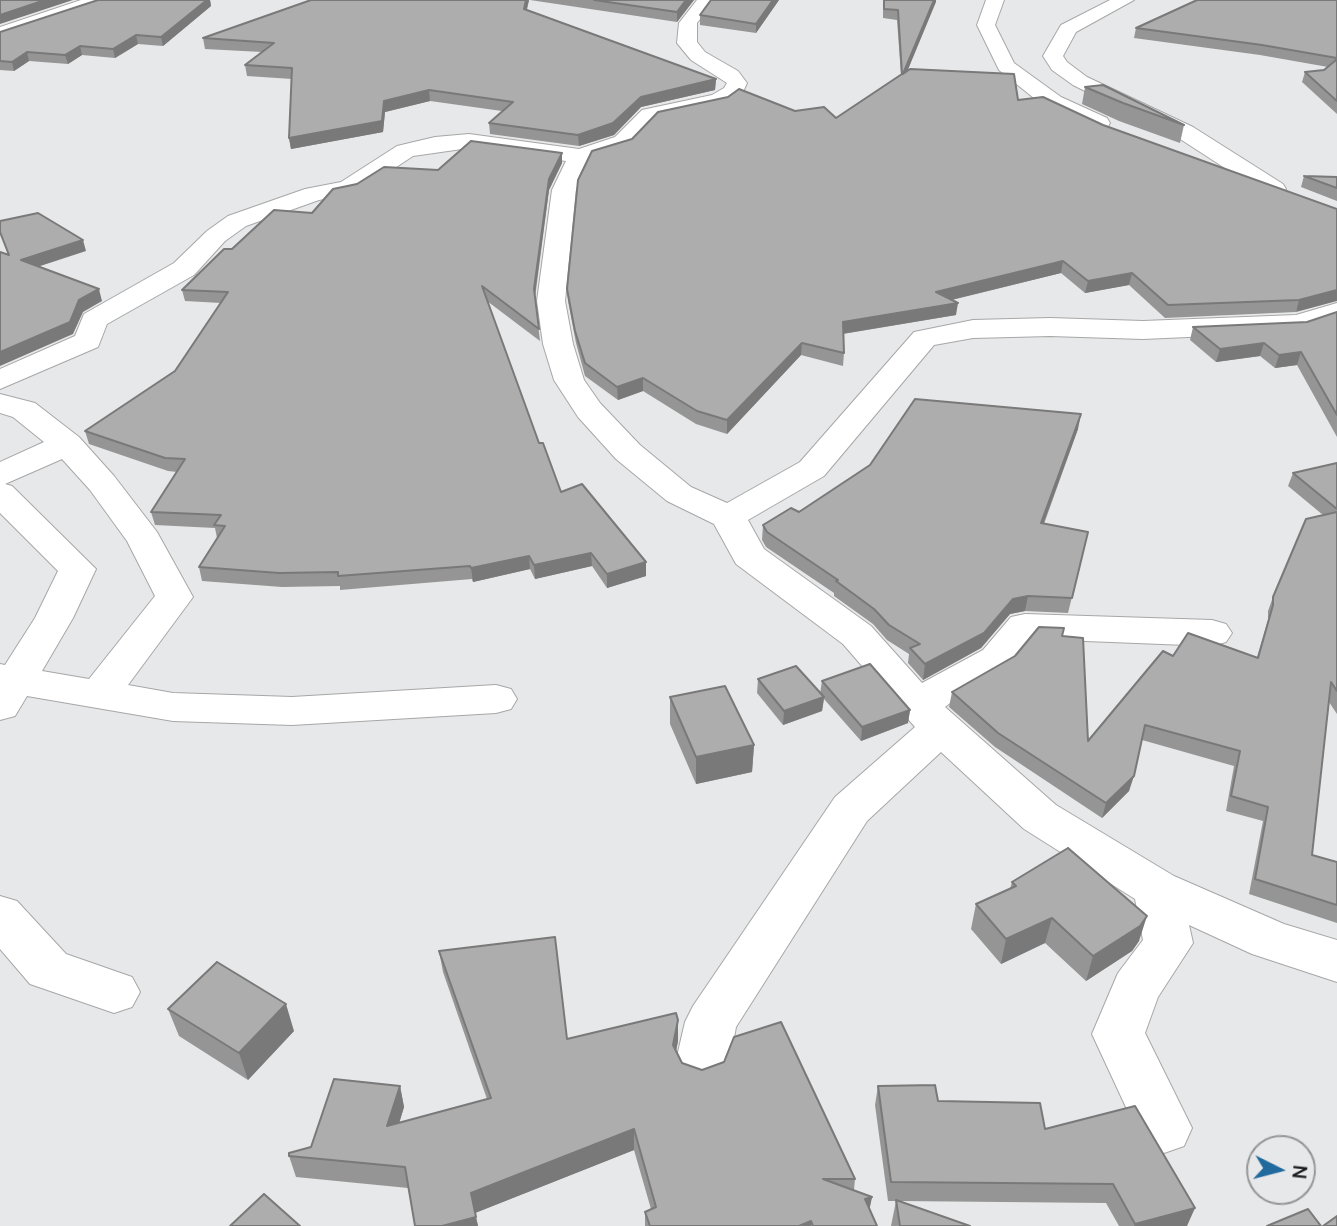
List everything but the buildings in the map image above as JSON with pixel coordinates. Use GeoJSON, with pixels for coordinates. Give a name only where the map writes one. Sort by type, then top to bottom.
{"type":"FeatureCollection","features":[{"type":"Feature","properties":{"kind":"street"},"geometry":{"type":"LineString","coordinates":[[0,33],[99,0]]}},
{"type":"Feature","properties":{"kind":"street"},"geometry":{"type":"LineString","coordinates":[[0,380],[88,341],[94,320],[184,269],[216,236],[237,221],[314,194],[348,188],[405,151],[435,144],[469,141],[580,156],[623,142],[650,116],[719,100],[733,92],[737,83],[731,75],[698,55],[687,43],[688,23],[706,0]]}},
{"type":"Feature","properties":{"kind":"street"},"geometry":{"type":"LineString","coordinates":[[995,0],[986,25],[1006,66],[1053,102],[1122,133]]}},
{"type":"Feature","properties":{"kind":"street"},"geometry":{"type":"LineString","coordinates":[[1125,0],[1081,20],[1068,29],[1053,56],[1059,66],[1080,81],[1185,132],[1274,189]]}},
{"type":"Feature","properties":{"kind":"street"},"geometry":{"type":"LineString","coordinates":[[580,156],[564,190],[551,301],[558,344],[569,380],[589,410],[628,452],[679,494],[728,517],[748,556],[857,635],[930,718],[1040,817],[1157,889],[1270,940],[1337,961]]}},
{"type":"Feature","properties":{"kind":"street"},"geometry":{"type":"LineString","coordinates":[[1185,156],[1299,198]]}},
{"type":"Feature","properties":{"kind":"street"},"geometry":{"type":"LineString","coordinates":[[728,517],[812,470],[924,338],[973,329],[1050,327],[1143,330],[1289,324],[1303,323],[1314,317],[1337,312]]}},
{"type":"Feature","properties":{"kind":"street"},"geometry":{"type":"LineString","coordinates":[[0,403],[24,410],[67,444],[102,483],[144,540],[174,597],[100,694]]}},
{"type":"Feature","properties":{"kind":"street"},"geometry":{"type":"LineString","coordinates":[[0,475],[67,444]]}},
{"type":"Feature","properties":{"kind":"street"},"geometry":{"type":"LineString","coordinates":[[0,493],[77,569],[54,618],[5,688]]}},
{"type":"Feature","properties":{"kind":"street"},"geometry":{"type":"LineString","coordinates":[[702,1065],[711,1022],[850,809],[930,718],[945,686],[997,659],[1025,626],[1212,633]]}},
{"type":"Feature","properties":{"kind":"street"},"geometry":{"type":"LineString","coordinates":[[5,688],[100,694],[173,707],[292,711],[496,699]]}},
{"type":"Feature","properties":{"kind":"street"},"geometry":{"type":"LineString","coordinates":[[1157,889],[1168,943],[1136,988],[1118,1034],[1164,1128]]}},
{"type":"Feature","properties":{"kind":"street"},"geometry":{"type":"LineString","coordinates":[[0,915],[48,969],[114,992]]}}]}
